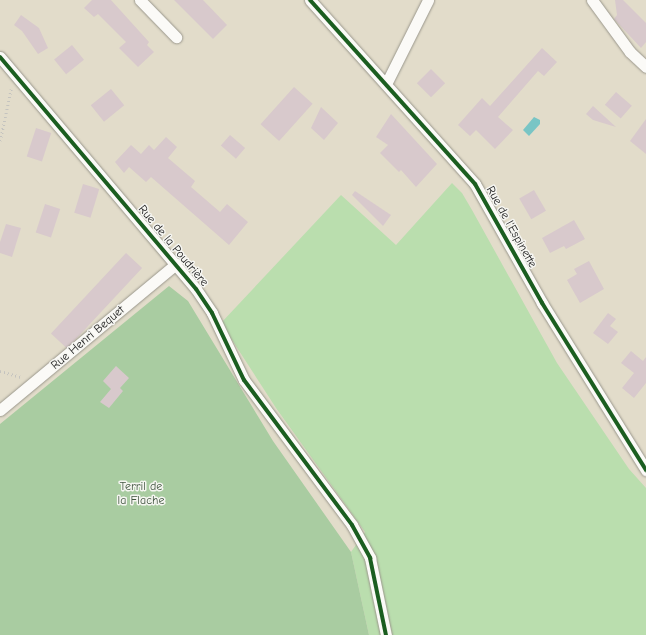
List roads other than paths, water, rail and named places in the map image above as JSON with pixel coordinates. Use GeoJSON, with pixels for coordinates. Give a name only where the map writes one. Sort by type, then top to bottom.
{"type":"FeatureCollection","features":[{"type":"Feature","properties":{"kind":"street"},"geometry":{"type":"LineString","coordinates":[[140,0],[176,37]]}},
{"type":"Feature","properties":{"kind":"street","name":"Rue de l'Espinette"},"geometry":{"type":"LineString","coordinates":[[310,0],[467,175],[486,201],[542,304],[646,470]]}},
{"type":"Feature","properties":{"kind":"street"},"geometry":{"type":"LineString","coordinates":[[386,84],[428,0]]}},
{"type":"Feature","properties":{"kind":"street"},"geometry":{"type":"LineString","coordinates":[[592,0],[630,52],[646,67]]}},
{"type":"Feature","properties":{"kind":"street","name":"Rue de la Poudrière"},"geometry":{"type":"LineString","coordinates":[[0,57],[176,264],[212,312],[244,380],[352,525],[370,558],[386,635]]}},
{"type":"Feature","properties":{"kind":"street","name":"Rue Henri Bequet"},"geometry":{"type":"LineString","coordinates":[[0,410],[176,264]]}},
{"type":"Feature","properties":{"kind":"water"},"geometry":{"type":"Polygon","coordinates":[[[534,117],[540,120],[540,124],[529,136],[523,130],[534,117]]]}},
{"type":"Feature","properties":{"kind":"park label","name":"Terril de la Flache"},"geometry":{"type":"Point","coordinates":[141,494]}}]}
